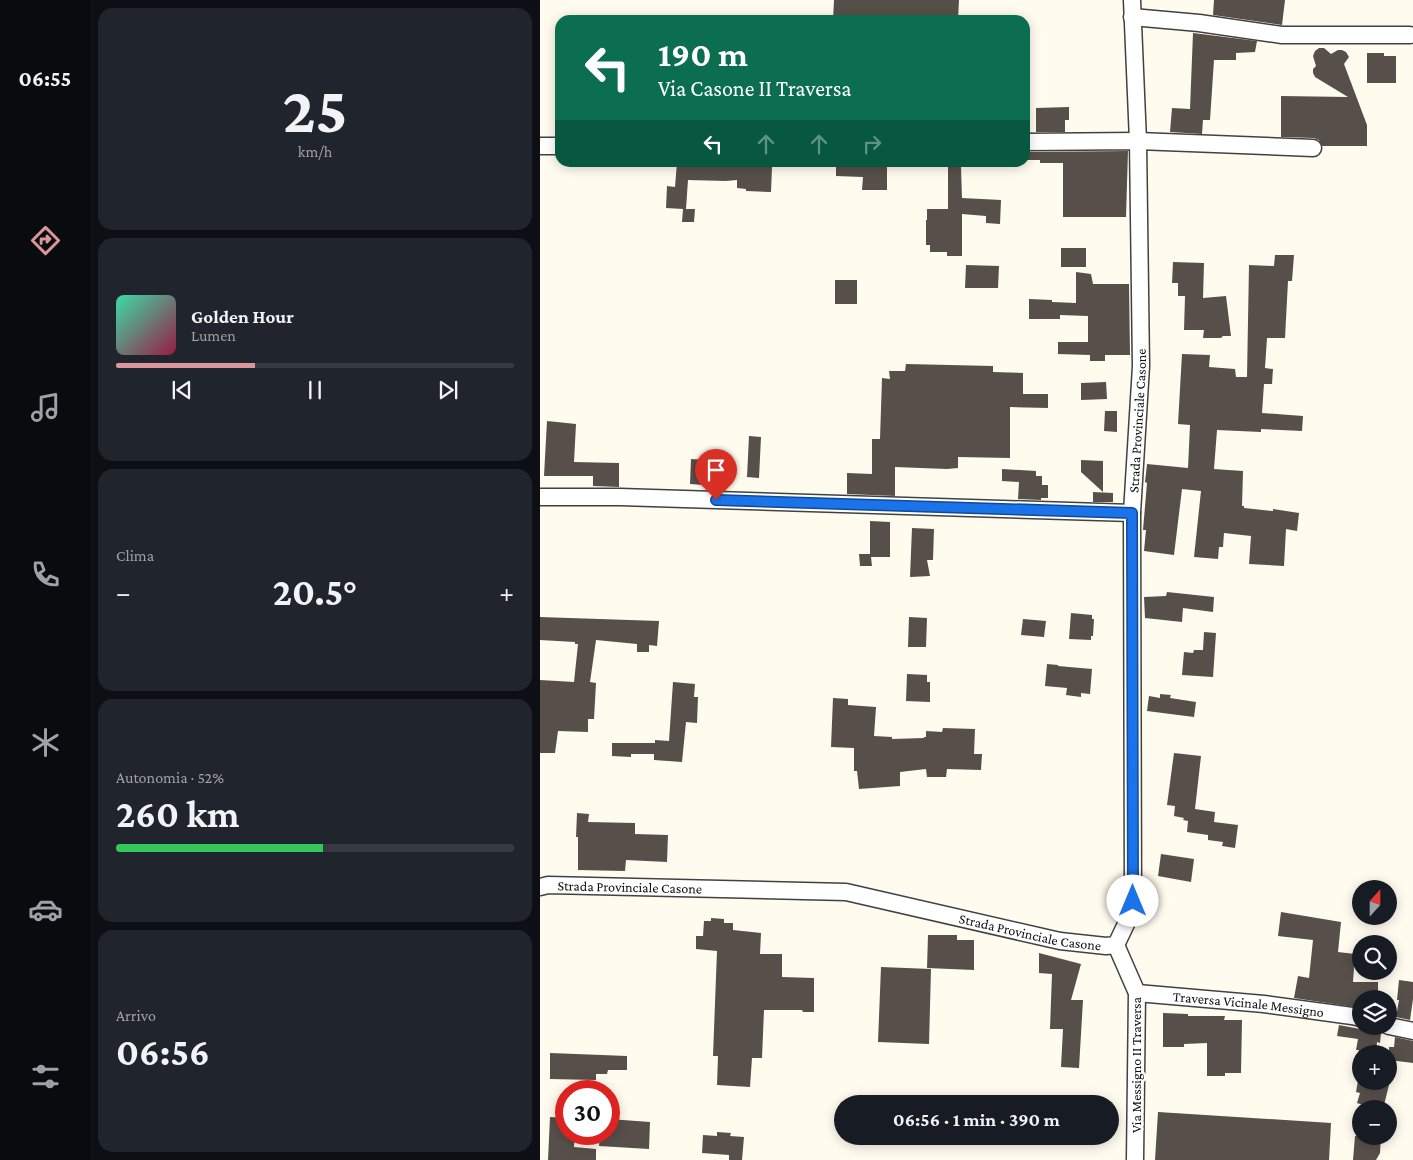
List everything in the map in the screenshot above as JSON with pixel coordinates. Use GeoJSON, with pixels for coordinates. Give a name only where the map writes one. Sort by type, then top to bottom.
{"type":"FeatureCollection","features":[{"type":"Feature","properties":{"kind":"street","name":"Strada Provinciale Casone"},"geometry":{"type":"LineString","coordinates":[[540,887],[548,885],[846,892],[1060,941],[1106,946],[1116,945],[1126,924],[1133,901],[1132,513],[1141,366],[1138,141],[1132,0]]}},
{"type":"Feature","properties":{"kind":"street"},"geometry":{"type":"LineString","coordinates":[[1132,17],[1199,23],[1282,35],[1410,35]]}},
{"type":"Feature","properties":{"kind":"street"},"geometry":{"type":"LineString","coordinates":[[1030,142],[1138,141],[1313,148]]}},
{"type":"Feature","properties":{"kind":"street"},"geometry":{"type":"LineString","coordinates":[[540,146],[555,146]]}},
{"type":"Feature","properties":{"kind":"street"},"geometry":{"type":"LineString","coordinates":[[540,497],[1132,513]]}},
{"type":"Feature","properties":{"kind":"street","name":"Via Messigno II Traversa"},"geometry":{"type":"LineString","coordinates":[[1116,945],[1137,993],[1135,1160]]}},
{"type":"Feature","properties":{"kind":"street","name":"Traversa Vicinale Messigno"},"geometry":{"type":"LineString","coordinates":[[1137,993],[1264,1004],[1352,1016]]}},
{"type":"Feature","properties":{"kind":"street"},"geometry":{"type":"LineString","coordinates":[[1397,1028],[1413,1031]]}},
{"type":"Feature","properties":{"kind":"building"},"geometry":{"type":"Polygon","coordinates":[[[834,0],[959,0],[958,15],[833,15],[834,0]]]}},
{"type":"Feature","properties":{"kind":"building"},"geometry":{"type":"Polygon","coordinates":[[[1214,0],[1285,0],[1282,25],[1213,15],[1214,0]]]}},
{"type":"Feature","properties":{"kind":"building"},"geometry":{"type":"Polygon","coordinates":[[[1193,33],[1257,41],[1255,52],[1236,53],[1236,60],[1214,60],[1210,120],[1203,120],[1202,134],[1170,132],[1172,108],[1190,109],[1193,33]]]}},
{"type":"Feature","properties":{"kind":"building"},"geometry":{"type":"Polygon","coordinates":[[[1319,48],[1324,48],[1331,54],[1342,50],[1349,57],[1344,64],[1367,125],[1367,146],[1322,146],[1319,140],[1314,138],[1281,137],[1281,96],[1348,97],[1315,77],[1313,69],[1316,66],[1313,56],[1319,48]]]}},
{"type":"Feature","properties":{"kind":"building"},"geometry":{"type":"Polygon","coordinates":[[[1367,53],[1384,53],[1384,56],[1396,56],[1396,83],[1367,83],[1367,53]]]}},
{"type":"Feature","properties":{"kind":"building"},"geometry":{"type":"Polygon","coordinates":[[[1069,107],[1069,120],[1065,120],[1065,132],[1036,132],[1036,108],[1069,107]]]}},
{"type":"Feature","properties":{"kind":"building"},"geometry":{"type":"Polygon","coordinates":[[[1128,151],[1126,217],[1063,217],[1063,163],[1040,163],[1040,160],[1030,160],[1030,152],[1128,151]]]}},
{"type":"Feature","properties":{"kind":"building"},"geometry":{"type":"Polygon","coordinates":[[[677,167],[772,167],[771,192],[746,191],[746,189],[737,188],[737,180],[688,180],[686,209],[695,209],[694,222],[682,222],[683,209],[666,208],[667,186],[675,187],[677,167]]]}},
{"type":"Feature","properties":{"kind":"building"},"geometry":{"type":"Polygon","coordinates":[[[836,167],[887,167],[887,190],[862,190],[863,177],[836,176],[836,167]]]}},
{"type":"Feature","properties":{"kind":"building"},"geometry":{"type":"Polygon","coordinates":[[[948,167],[961,167],[962,198],[1001,200],[1000,224],[986,223],[986,216],[962,214],[962,256],[947,256],[947,252],[930,252],[930,245],[926,245],[927,209],[948,209],[948,167]]]}},
{"type":"Feature","properties":{"kind":"building"},"geometry":{"type":"Polygon","coordinates":[[[1061,248],[1086,248],[1086,267],[1061,267],[1061,248]]]}},
{"type":"Feature","properties":{"kind":"building"},"geometry":{"type":"Polygon","coordinates":[[[1275,255],[1294,255],[1292,281],[1288,281],[1285,338],[1267,338],[1265,368],[1273,369],[1272,384],[1264,384],[1262,413],[1303,416],[1302,431],[1261,429],[1261,432],[1217,430],[1214,469],[1243,471],[1242,506],[1244,508],[1273,511],[1273,509],[1299,513],[1297,531],[1286,529],[1284,566],[1249,564],[1251,536],[1224,533],[1223,547],[1219,547],[1218,559],[1194,557],[1201,491],[1182,489],[1174,555],[1144,551],[1146,530],[1143,530],[1147,464],[1188,468],[1190,425],[1178,424],[1182,354],[1210,355],[1209,367],[1235,369],[1236,377],[1247,377],[1249,265],[1274,266],[1275,255]]]}},
{"type":"Feature","properties":{"kind":"building"},"geometry":{"type":"Polygon","coordinates":[[[1173,262],[1204,263],[1203,298],[1226,296],[1231,336],[1203,338],[1204,330],[1184,330],[1185,296],[1178,296],[1178,283],[1172,283],[1173,262]]]}},
{"type":"Feature","properties":{"kind":"building"},"geometry":{"type":"Polygon","coordinates":[[[966,265],[999,266],[998,288],[965,288],[966,265]]]}},
{"type":"Feature","properties":{"kind":"building"},"geometry":{"type":"Polygon","coordinates":[[[1076,272],[1091,274],[1093,284],[1129,284],[1130,355],[1105,355],[1105,361],[1090,361],[1090,355],[1058,354],[1058,342],[1088,342],[1088,316],[1060,315],[1060,319],[1029,319],[1029,299],[1076,303],[1076,272]]]}},
{"type":"Feature","properties":{"kind":"building"},"geometry":{"type":"Polygon","coordinates":[[[835,280],[857,280],[857,304],[835,304],[835,280]]]}},
{"type":"Feature","properties":{"kind":"building"},"geometry":{"type":"Polygon","coordinates":[[[906,364],[993,366],[993,372],[1023,373],[1023,394],[1048,394],[1048,408],[1010,407],[1010,458],[958,457],[958,468],[947,469],[895,467],[895,496],[847,494],[847,473],[872,474],[872,439],[880,439],[882,378],[890,379],[889,371],[905,371],[906,364]]]}},
{"type":"Feature","properties":{"kind":"building"},"geometry":{"type":"Polygon","coordinates":[[[1106,382],[1107,399],[1081,400],[1081,383],[1106,382]]]}},
{"type":"Feature","properties":{"kind":"building"},"geometry":{"type":"Polygon","coordinates":[[[1105,411],[1117,411],[1117,432],[1104,431],[1105,411]]]}},
{"type":"Feature","properties":{"kind":"building"},"geometry":{"type":"Polygon","coordinates":[[[547,421],[576,424],[574,462],[619,463],[619,487],[593,486],[593,476],[544,476],[547,421]]]}},
{"type":"Feature","properties":{"kind":"building"},"geometry":{"type":"Polygon","coordinates":[[[749,436],[761,437],[759,478],[747,477],[749,436]]]}},
{"type":"Feature","properties":{"kind":"building"},"geometry":{"type":"Polygon","coordinates":[[[691,459],[722,461],[722,467],[725,467],[724,484],[717,484],[717,486],[690,484],[691,459]]]}},
{"type":"Feature","properties":{"kind":"building"},"geometry":{"type":"Polygon","coordinates":[[[1081,460],[1103,461],[1103,492],[1081,472],[1081,460]]]}},
{"type":"Feature","properties":{"kind":"building"},"geometry":{"type":"Polygon","coordinates":[[[1002,469],[1036,471],[1036,476],[1042,476],[1042,485],[1048,485],[1048,498],[1041,498],[1041,500],[1018,499],[1019,482],[1002,481],[1002,469]]]}},
{"type":"Feature","properties":{"kind":"building"},"geometry":{"type":"Polygon","coordinates":[[[1093,492],[1113,493],[1113,502],[1093,502],[1093,492]]]}},
{"type":"Feature","properties":{"kind":"building"},"geometry":{"type":"Polygon","coordinates":[[[870,521],[890,522],[890,557],[871,557],[872,566],[860,566],[859,554],[870,554],[870,521]]]}},
{"type":"Feature","properties":{"kind":"building"},"geometry":{"type":"Polygon","coordinates":[[[912,528],[934,529],[933,560],[927,560],[930,576],[910,577],[912,528]]]}},
{"type":"Feature","properties":{"kind":"building"},"geometry":{"type":"Polygon","coordinates":[[[1167,592],[1214,597],[1213,612],[1183,608],[1182,622],[1145,618],[1144,597],[1166,596],[1167,592]]]}},
{"type":"Feature","properties":{"kind":"building"},"geometry":{"type":"Polygon","coordinates":[[[1071,613],[1092,615],[1092,619],[1094,619],[1091,640],[1069,639],[1071,613]]]}},
{"type":"Feature","properties":{"kind":"building"},"geometry":{"type":"Polygon","coordinates":[[[540,617],[659,621],[657,646],[649,645],[649,652],[637,652],[637,644],[596,640],[590,682],[596,683],[594,719],[588,719],[588,732],[558,731],[555,753],[540,753],[540,680],[574,682],[578,644],[575,644],[575,642],[540,640],[540,617]]]}},
{"type":"Feature","properties":{"kind":"building"},"geometry":{"type":"Polygon","coordinates":[[[909,617],[927,618],[926,647],[908,647],[909,617]]]}},
{"type":"Feature","properties":{"kind":"building"},"geometry":{"type":"Polygon","coordinates":[[[1023,619],[1046,621],[1044,637],[1021,635],[1023,619]]]}},
{"type":"Feature","properties":{"kind":"building"},"geometry":{"type":"Polygon","coordinates":[[[1204,632],[1216,633],[1213,677],[1182,675],[1184,652],[1193,653],[1194,650],[1203,650],[1204,632]]]}},
{"type":"Feature","properties":{"kind":"building"},"geometry":{"type":"Polygon","coordinates":[[[1047,664],[1092,669],[1090,694],[1081,693],[1081,697],[1066,695],[1067,688],[1045,686],[1047,664]]]}},
{"type":"Feature","properties":{"kind":"building"},"geometry":{"type":"Polygon","coordinates":[[[907,674],[927,675],[927,682],[930,682],[930,702],[906,701],[907,674]]]}},
{"type":"Feature","properties":{"kind":"building"},"geometry":{"type":"Polygon","coordinates":[[[673,682],[695,684],[694,697],[698,697],[697,723],[686,722],[682,762],[654,760],[654,754],[631,754],[631,757],[612,756],[612,743],[655,743],[655,740],[669,741],[673,682]]]}},
{"type":"Feature","properties":{"kind":"building"},"geometry":{"type":"Polygon","coordinates":[[[1160,694],[1171,695],[1170,698],[1196,702],[1194,717],[1147,711],[1149,696],[1160,698],[1160,694]]]}},
{"type":"Feature","properties":{"kind":"building"},"geometry":{"type":"Polygon","coordinates":[[[833,698],[848,699],[848,705],[876,707],[874,736],[892,737],[892,739],[924,738],[926,737],[926,731],[942,732],[943,728],[975,729],[974,754],[982,754],[981,770],[947,769],[946,777],[927,777],[926,769],[900,772],[900,786],[859,789],[857,771],[854,771],[854,748],[831,747],[833,698]]]}},
{"type":"Feature","properties":{"kind":"building"},"geometry":{"type":"Polygon","coordinates":[[[1174,753],[1201,756],[1195,809],[1215,812],[1214,822],[1238,825],[1235,848],[1222,846],[1223,842],[1208,840],[1208,835],[1187,832],[1188,821],[1174,816],[1175,806],[1167,805],[1174,753]]]}},
{"type":"Feature","properties":{"kind":"building"},"geometry":{"type":"Polygon","coordinates":[[[577,813],[589,814],[588,822],[635,823],[635,834],[668,835],[667,862],[626,860],[625,871],[578,870],[577,813]]]}},
{"type":"Feature","properties":{"kind":"building"},"geometry":{"type":"Polygon","coordinates":[[[1161,854],[1194,859],[1191,882],[1158,876],[1161,854]]]}},
{"type":"Feature","properties":{"kind":"building"},"geometry":{"type":"Polygon","coordinates":[[[1281,912],[1341,922],[1338,952],[1352,954],[1353,982],[1378,982],[1378,990],[1352,990],[1352,1007],[1294,998],[1298,976],[1309,978],[1313,940],[1278,936],[1281,912]]]}},
{"type":"Feature","properties":{"kind":"building"},"geometry":{"type":"Polygon","coordinates":[[[711,918],[724,919],[724,923],[733,923],[733,930],[761,933],[760,954],[782,954],[782,977],[814,978],[814,1012],[803,1012],[802,1010],[764,1010],[762,1058],[752,1058],[750,1087],[717,1085],[718,1056],[713,1056],[717,951],[696,949],[696,936],[703,936],[704,921],[711,921],[711,918]]]}},
{"type":"Feature","properties":{"kind":"building"},"geometry":{"type":"Polygon","coordinates":[[[928,935],[957,935],[957,940],[974,940],[974,970],[927,968],[928,935]]]}},
{"type":"Feature","properties":{"kind":"building"},"geometry":{"type":"Polygon","coordinates":[[[1039,953],[1081,964],[1071,1000],[1083,1000],[1079,1068],[1061,1067],[1063,1029],[1050,1029],[1052,974],[1039,973],[1039,953]]]}},
{"type":"Feature","properties":{"kind":"building"},"geometry":{"type":"Polygon","coordinates":[[[881,967],[931,969],[929,1044],[878,1042],[881,967]]]}},
{"type":"Feature","properties":{"kind":"building"},"geometry":{"type":"Polygon","coordinates":[[[1399,980],[1413,982],[1410,1020],[1397,1017],[1399,1000],[1397,1000],[1399,980]]]}},
{"type":"Feature","properties":{"kind":"building"},"geometry":{"type":"Polygon","coordinates":[[[1163,1013],[1188,1014],[1188,1016],[1225,1016],[1224,1020],[1242,1020],[1241,1073],[1225,1073],[1225,1076],[1207,1076],[1207,1043],[1184,1044],[1184,1047],[1163,1047],[1163,1013]]]}},
{"type":"Feature","properties":{"kind":"building"},"geometry":{"type":"Polygon","coordinates":[[[1339,1025],[1352,1027],[1352,1035],[1381,1035],[1380,1043],[1377,1042],[1377,1045],[1357,1045],[1358,1039],[1337,1036],[1339,1025]]]}},
{"type":"Feature","properties":{"kind":"building"},"geometry":{"type":"Polygon","coordinates":[[[1395,1037],[1413,1041],[1413,1063],[1397,1061],[1397,1045],[1394,1045],[1395,1037]]]}},
{"type":"Feature","properties":{"kind":"building"},"geometry":{"type":"Polygon","coordinates":[[[550,1053],[627,1056],[627,1070],[608,1070],[607,1074],[596,1074],[596,1080],[550,1079],[550,1053]]]}},
{"type":"Feature","properties":{"kind":"building"},"geometry":{"type":"Polygon","coordinates":[[[1356,1090],[1388,1090],[1385,1100],[1358,1100],[1360,1093],[1356,1092],[1356,1090]]]}},
{"type":"Feature","properties":{"kind":"building"},"geometry":{"type":"Polygon","coordinates":[[[1158,1112],[1331,1123],[1329,1160],[1155,1160],[1158,1112]]]}},
{"type":"Feature","properties":{"kind":"building"},"geometry":{"type":"Polygon","coordinates":[[[550,1117],[555,1117],[555,1145],[574,1145],[574,1147],[596,1149],[596,1160],[548,1160],[550,1117]]]}},
{"type":"Feature","properties":{"kind":"building"},"geometry":{"type":"Polygon","coordinates":[[[620,1120],[650,1122],[649,1149],[599,1146],[620,1145],[620,1120]]]}},
{"type":"Feature","properties":{"kind":"building"},"geometry":{"type":"Polygon","coordinates":[[[717,1132],[731,1133],[730,1136],[744,1137],[742,1160],[729,1160],[729,1155],[702,1153],[703,1135],[717,1136],[717,1132]]]}},
{"type":"Feature","properties":{"kind":"building"},"geometry":{"type":"Polygon","coordinates":[[[1354,1145],[1380,1145],[1380,1153],[1376,1160],[1353,1160],[1354,1145]]]}},
{"type":"Feature","properties":{"kind":"route"},"geometry":{"type":"LineString","coordinates":[[716,500],[1132,513],[1133,901]]}}]}
